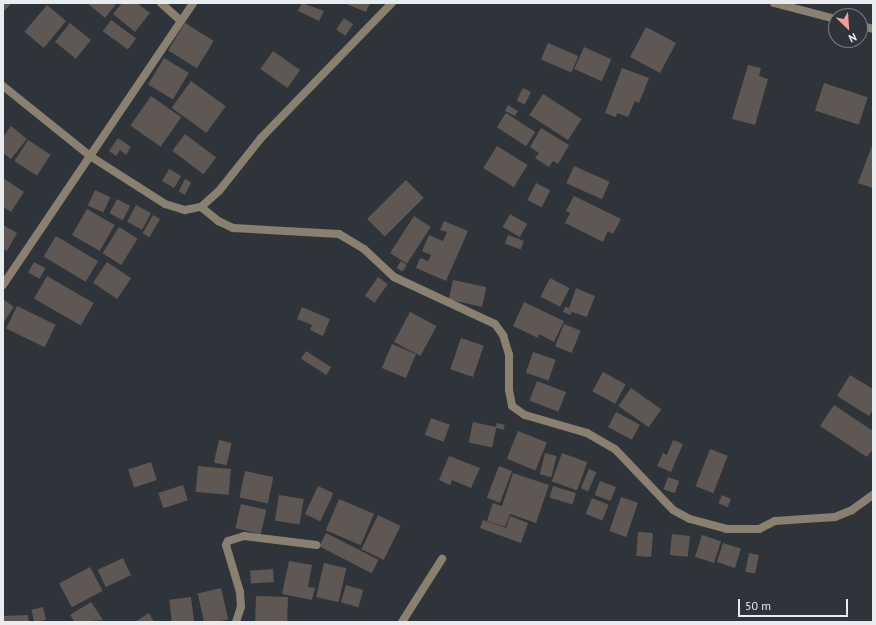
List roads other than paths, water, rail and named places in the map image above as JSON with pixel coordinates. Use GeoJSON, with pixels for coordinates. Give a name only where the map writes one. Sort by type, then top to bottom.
{"type":"FeatureCollection","features":[{"type":"Feature","properties":{"kind":"street"},"geometry":{"type":"LineString","coordinates":[[161,3],[180,20]]}},
{"type":"Feature","properties":{"kind":"street"},"geometry":{"type":"LineString","coordinates":[[3,285],[180,20],[193,3]]}},
{"type":"Feature","properties":{"kind":"street"},"geometry":{"type":"LineString","coordinates":[[3,86],[90,156],[165,204],[185,210],[201,207],[219,191],[261,138],[392,3]]}},
{"type":"Feature","properties":{"kind":"street"},"geometry":{"type":"LineString","coordinates":[[774,3],[828,17]]}},
{"type":"Feature","properties":{"kind":"street"},"geometry":{"type":"LineString","coordinates":[[201,207],[218,221],[233,228],[338,234],[364,249],[394,278],[495,324],[503,335],[509,355],[509,390],[512,406],[525,415],[587,434],[615,449],[673,510],[690,519],[727,530],[759,529],[775,522],[835,517],[852,510],[873,495]]}},
{"type":"Feature","properties":{"kind":"street"},"geometry":{"type":"LineString","coordinates":[[236,622],[241,607],[240,592],[226,545],[228,540],[244,536],[316,545]]}},
{"type":"Feature","properties":{"kind":"street"},"geometry":{"type":"LineString","coordinates":[[402,622],[442,559]]}}]}
